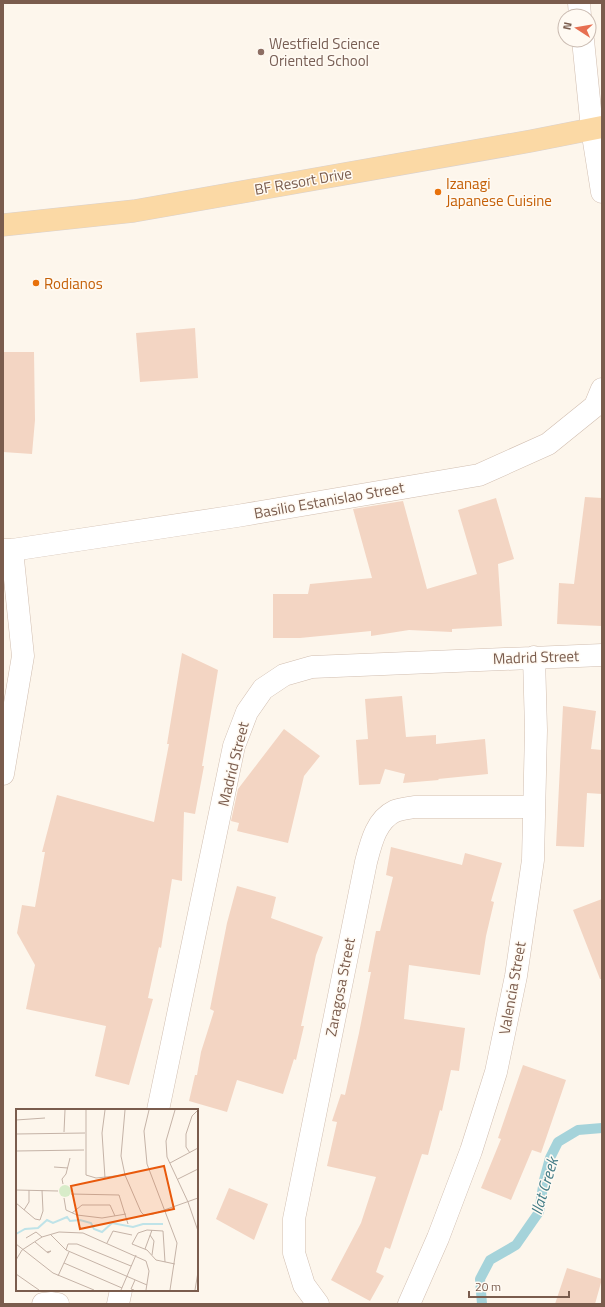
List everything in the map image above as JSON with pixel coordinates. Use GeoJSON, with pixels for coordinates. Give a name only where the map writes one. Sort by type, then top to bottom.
{"type":"FeatureCollection","features":[{"type":"Feature","properties":{"kind":"main road","name":"BF Resort Drive"},"geometry":{"type":"LineString","coordinates":[[3,225],[134,212],[597,128]]}},
{"type":"Feature","properties":{"kind":"street"},"geometry":{"type":"LineString","coordinates":[[584,48],[597,128],[602,192]]}},
{"type":"Feature","properties":{"kind":"street","name":"Basilio Estanislao Street"},"geometry":{"type":"LineString","coordinates":[[7,550],[237,516],[479,475],[548,444],[595,406],[602,389]]}},
{"type":"Feature","properties":{"kind":"street"},"geometry":{"type":"LineString","coordinates":[[3,774],[23,656],[7,550]]}},
{"type":"Feature","properties":{"kind":"street","name":"Madrid Street"},"geometry":{"type":"LineString","coordinates":[[158,1109],[234,746],[247,712],[263,689],[284,675],[312,667],[602,655]]}},
{"type":"Feature","properties":{"kind":"street","name":"Valencia Street"},"geometry":{"type":"LineString","coordinates":[[409,1304],[438,1238],[471,1151],[496,1072],[516,976],[532,868],[536,730],[534,657]]}},
{"type":"Feature","properties":{"kind":"street","name":"Zaragosa Street"},"geometry":{"type":"LineString","coordinates":[[318,1304],[304,1285],[294,1253],[294,1219],[366,862],[372,839],[380,823],[395,811],[414,807],[534,807]]}},
{"type":"Feature","properties":{"kind":"street"},"geometry":{"type":"LineString","coordinates":[[118,1304],[120,1291]]}},
{"type":"Feature","properties":{"kind":"street"},"geometry":{"type":"LineString","coordinates":[[43,1304],[58,1304]]}},
{"type":"Feature","properties":{"kind":"building"},"geometry":{"type":"Polygon","coordinates":[[[195,328],[198,378],[140,382],[136,333],[195,328]]]}},
{"type":"Feature","properties":{"kind":"building"},"geometry":{"type":"Polygon","coordinates":[[[3,352],[34,352],[35,420],[32,454],[3,452],[3,352]]]}},
{"type":"Feature","properties":{"kind":"building"},"geometry":{"type":"Polygon","coordinates":[[[585,497],[602,498],[602,626],[557,624],[559,583],[574,584],[585,497]]]}},
{"type":"Feature","properties":{"kind":"building"},"geometry":{"type":"Polygon","coordinates":[[[496,498],[514,559],[498,564],[502,626],[452,629],[452,632],[409,630],[371,636],[371,631],[300,638],[273,638],[273,594],[308,594],[310,584],[372,578],[353,509],[403,501],[427,589],[477,574],[458,510],[496,498]]]}},
{"type":"Feature","properties":{"kind":"building"},"geometry":{"type":"Polygon","coordinates":[[[182,653],[218,670],[202,766],[204,766],[195,814],[184,812],[182,881],[172,879],[161,948],[159,947],[148,998],[153,999],[129,1085],[95,1076],[106,1026],[26,1009],[35,965],[17,933],[22,905],[35,907],[45,852],[42,852],[57,795],[154,822],[169,744],[167,744],[182,653]]]}},
{"type":"Feature","properties":{"kind":"building"},"geometry":{"type":"Polygon","coordinates":[[[402,696],[406,737],[436,735],[436,744],[485,739],[488,774],[403,783],[405,774],[385,769],[380,784],[359,785],[356,740],[368,739],[365,699],[402,696]]]}},
{"type":"Feature","properties":{"kind":"building"},"geometry":{"type":"Polygon","coordinates":[[[563,706],[596,711],[591,749],[602,750],[602,794],[587,793],[584,847],[556,846],[563,706]]]}},
{"type":"Feature","properties":{"kind":"building"},"geometry":{"type":"Polygon","coordinates":[[[284,729],[320,756],[304,776],[288,843],[237,831],[239,823],[231,821],[238,789],[284,729]]]}},
{"type":"Feature","properties":{"kind":"building"},"geometry":{"type":"Polygon","coordinates":[[[391,847],[462,865],[465,853],[502,863],[491,901],[494,902],[486,936],[480,975],[409,965],[404,1019],[465,1028],[459,1071],[451,1070],[442,1111],[440,1110],[428,1155],[422,1154],[390,1249],[385,1247],[376,1272],[384,1276],[370,1301],[331,1280],[361,1223],[376,1177],[327,1166],[337,1122],[332,1121],[341,1094],[345,1095],[371,972],[368,972],[376,931],[380,931],[393,877],[386,875],[391,847]]]}},
{"type":"Feature","properties":{"kind":"building"},"geometry":{"type":"Polygon","coordinates":[[[237,886],[276,897],[271,918],[323,937],[316,955],[301,1026],[304,1026],[296,1060],[294,1059],[283,1094],[237,1080],[227,1112],[189,1101],[195,1075],[197,1075],[201,1052],[214,1011],[210,1009],[227,923],[237,886]]]}},
{"type":"Feature","properties":{"kind":"building"},"geometry":{"type":"Polygon","coordinates":[[[602,899],[602,979],[600,979],[573,910],[602,899]]]}},
{"type":"Feature","properties":{"kind":"building"},"geometry":{"type":"Polygon","coordinates":[[[523,1065],[566,1080],[541,1153],[532,1150],[511,1200],[481,1188],[501,1139],[498,1138],[523,1065]]]}},
{"type":"Feature","properties":{"kind":"building"},"geometry":{"type":"Polygon","coordinates":[[[229,1188],[268,1204],[254,1240],[216,1219],[229,1188]]]}},
{"type":"Feature","properties":{"kind":"building"},"geometry":{"type":"Polygon","coordinates":[[[567,1268],[602,1279],[595,1304],[555,1304],[567,1268]]]}},
{"type":"Feature","properties":{"kind":"waterway","name":"Ilat Creek"},"geometry":{"type":"LineString","coordinates":[[482,1304],[480,1279],[490,1260],[516,1245],[539,1212],[544,1180],[550,1158],[558,1142],[578,1130],[602,1128]]}},
{"type":"Feature","properties":{"kind":"place","name":"Westfield Science Oriented School"},"geometry":{"type":"Point","coordinates":[261,52]}},
{"type":"Feature","properties":{"kind":"place","name":"Izanagi Japanese Cuisine"},"geometry":{"type":"Point","coordinates":[438,192]}},
{"type":"Feature","properties":{"kind":"place","name":"Rodianos"},"geometry":{"type":"Point","coordinates":[36,283]}}]}
